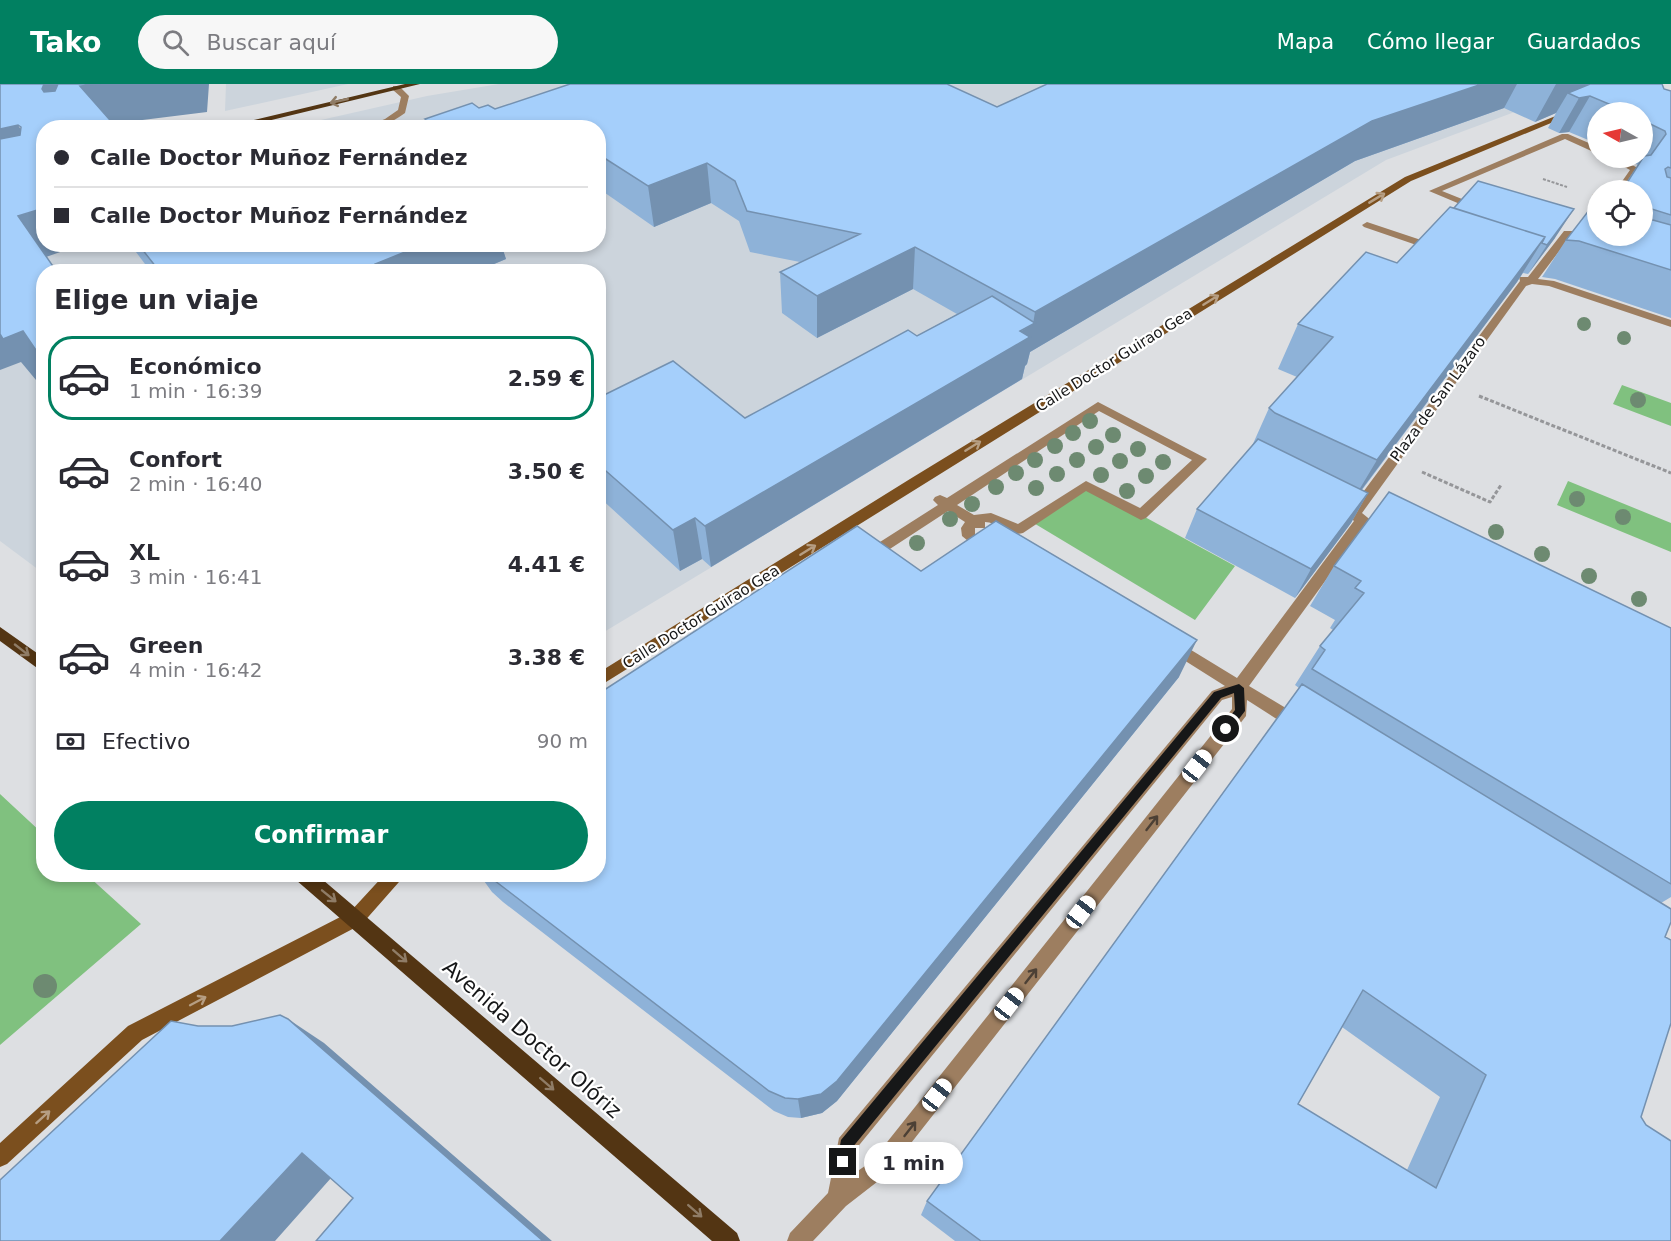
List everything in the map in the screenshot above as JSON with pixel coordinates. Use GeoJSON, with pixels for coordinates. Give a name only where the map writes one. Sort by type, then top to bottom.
{"type":"FeatureCollection","features":[{"type":"Feature","properties":{"kind":"main road"},"geometry":{"type":"LineString","coordinates":[[258,120],[416,84]]}},
{"type":"Feature","properties":{"kind":"main road"},"geometry":{"type":"LineString","coordinates":[[0,633],[36,661]]}},
{"type":"Feature","properties":{"kind":"main road","name":"Avenida Doctor Olóriz"},"geometry":{"type":"LineString","coordinates":[[312,882],[729,1241]]}},
{"type":"Feature","properties":{"kind":"street"},"geometry":{"type":"LineString","coordinates":[[389,120],[402,111],[405,96],[396,88]]}},
{"type":"Feature","properties":{"kind":"street","name":"Calle Doctor Guirao Gea"},"geometry":{"type":"LineString","coordinates":[[606,676],[915,482],[1408,179],[1578,110]]}},
{"type":"Feature","properties":{"kind":"street"},"geometry":{"type":"LineString","coordinates":[[1488,212],[1434,191],[1565,136],[1587,146]]}},
{"type":"Feature","properties":{"kind":"street"},"geometry":{"type":"LineString","coordinates":[[1628,180],[1635,169],[1633,168]]}},
{"type":"Feature","properties":{"kind":"street"},"geometry":{"type":"LineString","coordinates":[[1367,225],[1443,251]]}},
{"type":"Feature","properties":{"kind":"street","name":"Plaza de San Lázaro"},"geometry":{"type":"LineString","coordinates":[[1239,688],[1363,519],[1354,514],[1522,284],[1531,281],[1563,234],[1587,237]]}},
{"type":"Feature","properties":{"kind":"street"},"geometry":{"type":"LineString","coordinates":[[1509,274],[1531,281],[1550,283],[1671,324]]}},
{"type":"Feature","properties":{"kind":"street"},"geometry":{"type":"LineString","coordinates":[[1098,406],[1201,459],[1141,515],[1086,485],[1018,530],[998,518],[984,515],[972,520],[968,528],[969,536],[990,550],[917,602],[863,560],[943,502],[1098,406]]}},
{"type":"Feature","properties":{"kind":"street"},"geometry":{"type":"LineString","coordinates":[[943,502],[992,532]]}},
{"type":"Feature","properties":{"kind":"street"},"geometry":{"type":"LineString","coordinates":[[1342,509],[1363,519],[1373,531],[1391,540]]}},
{"type":"Feature","properties":{"kind":"street"},"geometry":{"type":"LineString","coordinates":[[1160,638],[1310,731]]}},
{"type":"Feature","properties":{"kind":"street"},"geometry":{"type":"LineString","coordinates":[[798,1241],[838,1198],[879,1168],[1240,711],[1239,688]]}},
{"type":"Feature","properties":{"kind":"street"},"geometry":{"type":"LineString","coordinates":[[838,1198],[846,1145],[1217,695],[1239,688]]}},
{"type":"Feature","properties":{"kind":"street"},"geometry":{"type":"LineString","coordinates":[[0,1157],[135,1033],[356,918],[390,882]]}},
{"type":"Feature","properties":{"kind":"path"},"geometry":{"type":"LineString","coordinates":[[1543,178],[1556,183]]}},
{"type":"Feature","properties":{"kind":"path"},"geometry":{"type":"LineString","coordinates":[[1478,396],[1671,473]]}},
{"type":"Feature","properties":{"kind":"path"},"geometry":{"type":"LineString","coordinates":[[1412,468],[1490,502],[1501,485]]}},
{"type":"Feature","properties":{"kind":"shaded area"},"geometry":{"type":"Polygon","coordinates":[[[226,84],[348,84],[225,111],[226,84]]]}},
{"type":"Feature","properties":{"kind":"shaded area"},"geometry":{"type":"Polygon","coordinates":[[[499,84],[1590,84],[1386,160],[606,631],[606,264],[36,264],[36,568],[0,541],[0,195],[36,235],[36,252],[606,252],[606,120],[321,120],[427,96],[499,84]]]}},
{"type":"Feature","properties":{"kind":"green space"},"geometry":{"type":"Polygon","coordinates":[[[1622,385],[1671,403],[1671,426],[1613,404],[1622,385]]]}},
{"type":"Feature","properties":{"kind":"green space"},"geometry":{"type":"Polygon","coordinates":[[[1568,481],[1671,523],[1671,552],[1557,505],[1568,481]]]}},
{"type":"Feature","properties":{"kind":"green space"},"geometry":{"type":"Polygon","coordinates":[[[1086,485],[1235,566],[1195,620],[1032,522],[1086,485]]]}},
{"type":"Feature","properties":{"kind":"green space"},"geometry":{"type":"Polygon","coordinates":[[[0,794],[36,827],[36,882],[95,882],[141,924],[0,1045],[0,794]]]}},
{"type":"Feature","properties":{"kind":"building"},"geometry":{"type":"Polygon","coordinates":[[[0,84],[44,84],[42,89],[44,92],[55,91],[58,84],[100,84],[80,86],[110,120],[36,120],[36,210],[18,216],[36,242],[36,252],[43,252],[51,264],[36,264],[36,350],[23,331],[3,339],[0,334],[0,139],[20,135],[21,127],[18,125],[0,129],[0,84]]]}},
{"type":"Feature","properties":{"kind":"building"},"geometry":{"type":"Polygon","coordinates":[[[570,84],[947,84],[997,107],[1047,84],[1482,84],[1372,121],[1035,312],[915,247],[817,296],[780,272],[860,234],[747,211],[735,181],[707,163],[648,186],[606,159],[606,120],[425,119],[472,103],[479,108],[488,105],[495,109],[570,84]]]}},
{"type":"Feature","properties":{"kind":"building"},"geometry":{"type":"Polygon","coordinates":[[[1590,84],[1662,84],[1664,89],[1671,91],[1671,168],[1665,169],[1667,177],[1671,178],[1671,215],[1653,209],[1653,180],[1629,180],[1636,168],[1653,168],[1653,152],[1666,134],[1665,131],[1653,125],[1653,102],[1604,102],[1590,96],[1579,98],[1568,93],[1590,84]]]}},
{"type":"Feature","properties":{"kind":"building"},"geometry":{"type":"Polygon","coordinates":[[[1478,181],[1574,209],[1547,245],[1542,243],[1545,237],[1454,208],[1478,181]]]}},
{"type":"Feature","properties":{"kind":"building"},"geometry":{"type":"Polygon","coordinates":[[[1450,207],[1545,237],[1377,460],[1275,413],[1269,408],[1333,337],[1298,324],[1366,252],[1397,263],[1450,207]]]}},
{"type":"Feature","properties":{"kind":"building"},"geometry":{"type":"Polygon","coordinates":[[[1587,213],[1587,244],[1566,240],[1587,213]]]}},
{"type":"Feature","properties":{"kind":"building"},"geometry":{"type":"Polygon","coordinates":[[[1653,220],[1671,225],[1671,270],[1595,246],[1653,246],[1653,220]]]}},
{"type":"Feature","properties":{"kind":"building"},"geometry":{"type":"Polygon","coordinates":[[[144,252],[405,252],[375,264],[154,264],[144,252]]]}},
{"type":"Feature","properties":{"kind":"building"},"geometry":{"type":"Polygon","coordinates":[[[992,296],[1035,323],[1020,331],[1030,337],[705,526],[695,518],[673,530],[606,471],[606,394],[673,361],[745,418],[908,330],[917,336],[992,296]]]}},
{"type":"Feature","properties":{"kind":"building"},"geometry":{"type":"Polygon","coordinates":[[[1258,439],[1368,493],[1311,569],[1197,509],[1258,439]]]}},
{"type":"Feature","properties":{"kind":"building"},"geometry":{"type":"Polygon","coordinates":[[[1389,492],[1671,628],[1671,884],[1312,669],[1325,650],[1320,646],[1364,593],[1355,588],[1361,581],[1334,566],[1389,492]]]}},
{"type":"Feature","properties":{"kind":"building"},"geometry":{"type":"Polygon","coordinates":[[[996,521],[1197,640],[837,1081],[821,1094],[798,1099],[785,1098],[769,1091],[496,882],[606,882],[606,689],[857,526],[921,571],[996,521]]]}},
{"type":"Feature","properties":{"kind":"building"},"geometry":{"type":"Polygon","coordinates":[[[1302,684],[1671,909],[1671,922],[1665,937],[1671,940],[1671,1023],[1641,1117],[1646,1125],[1671,1141],[1671,1241],[981,1241],[927,1201],[1302,684]],[[1363,990],[1298,1104],[1436,1188],[1486,1075],[1363,990]]]}},
{"type":"Feature","properties":{"kind":"building"},"geometry":{"type":"Polygon","coordinates":[[[280,1015],[288,1019],[543,1241],[316,1241],[353,1198],[302,1153],[220,1241],[0,1241],[0,1180],[171,1021],[198,1026],[232,1026],[280,1015]]]}},
{"type":"Feature","properties":{"kind":"route"},"geometry":{"type":"LineString","coordinates":[[843,1162],[846,1145],[1217,695],[1239,688],[1240,711],[1226,729]]}}]}
